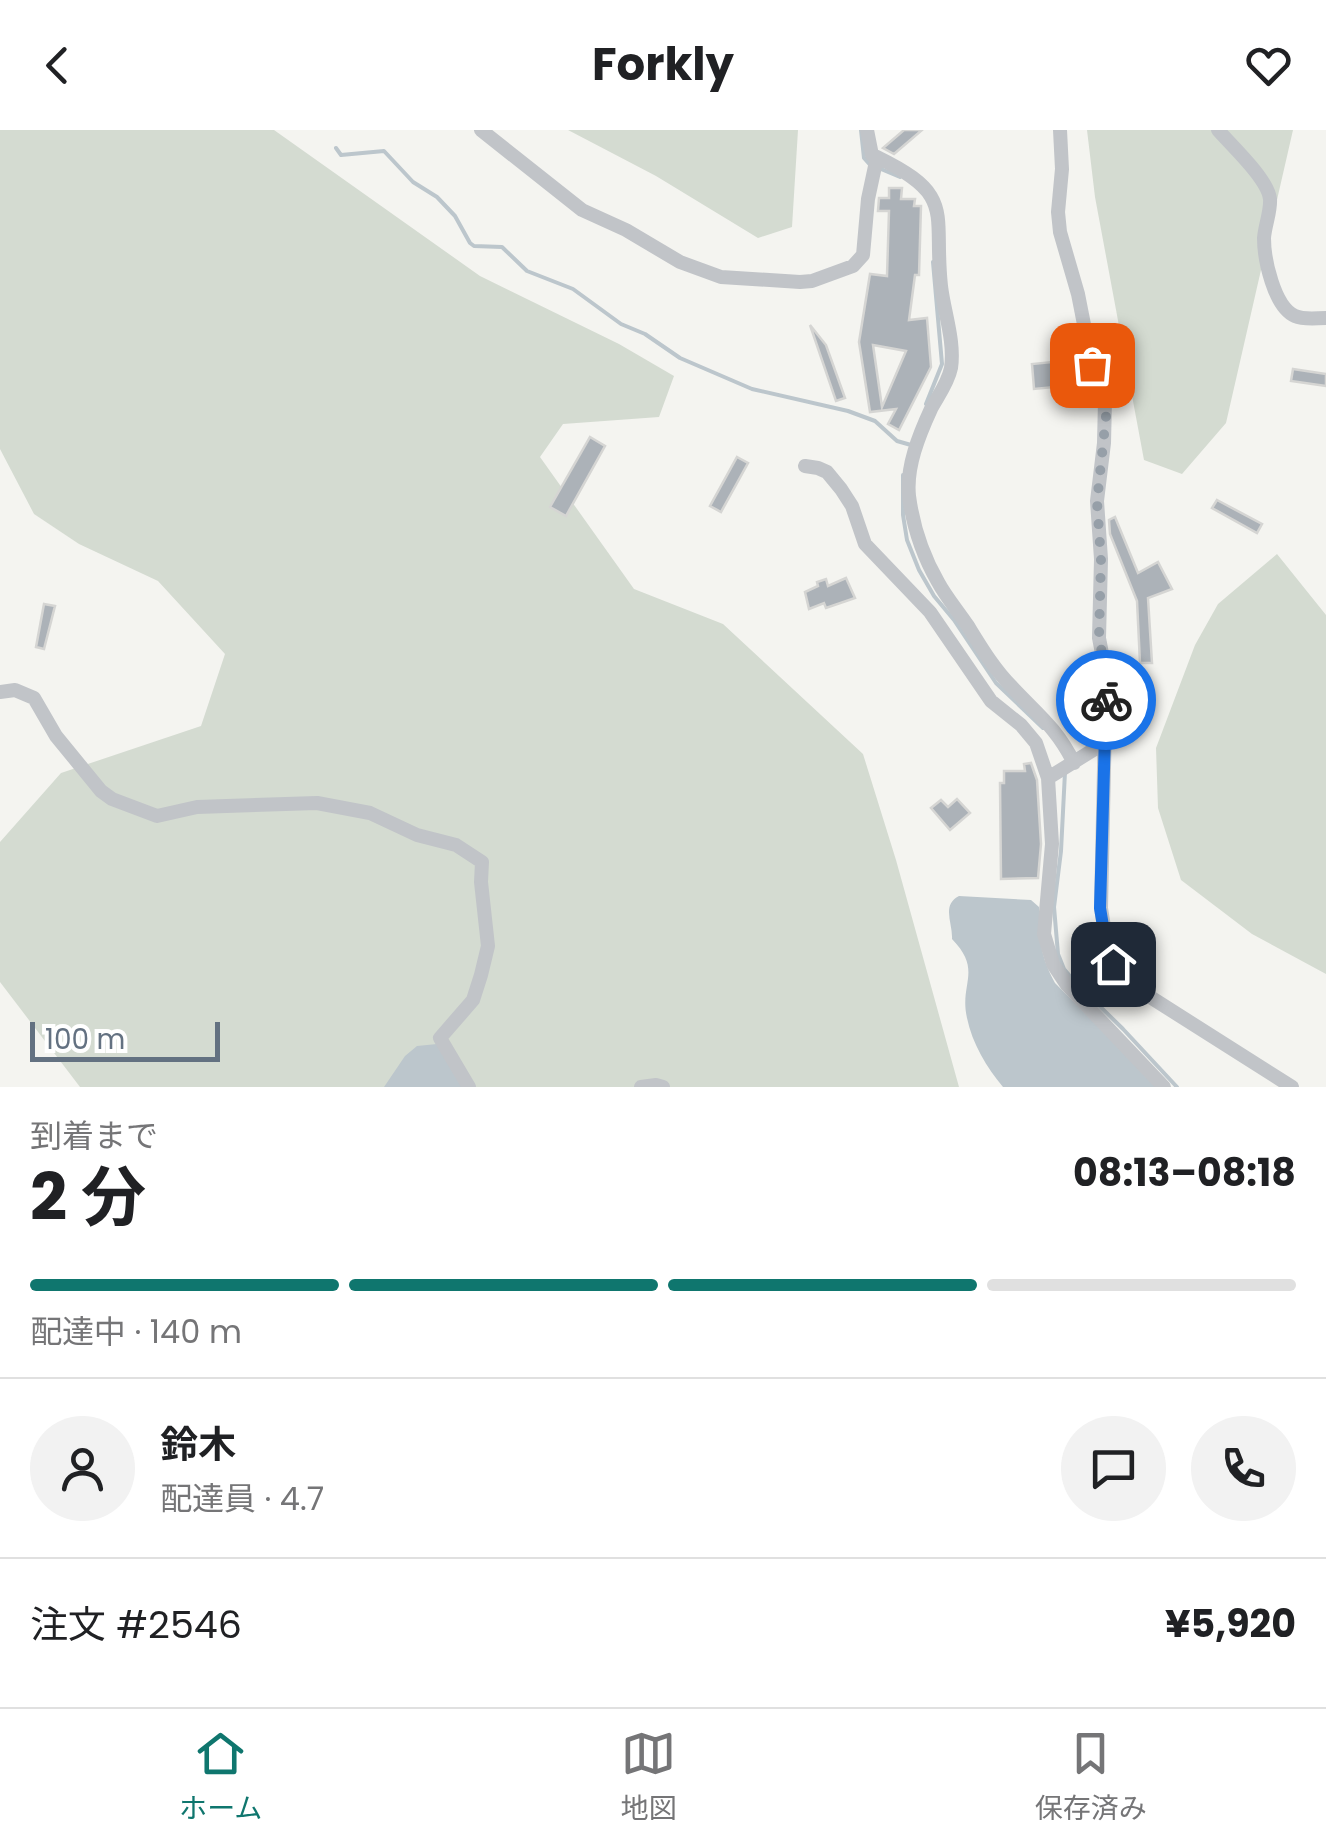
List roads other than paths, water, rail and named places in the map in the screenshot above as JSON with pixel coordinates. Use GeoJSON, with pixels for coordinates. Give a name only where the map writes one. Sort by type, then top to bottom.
{"type":"FeatureCollection","features":[{"type":"Feature","properties":{"kind":"street"},"geometry":{"type":"LineString","coordinates":[[481,130],[582,210],[680,262],[721,277],[766,282],[812,281],[859,262],[864,256],[874,165],[867,130]]}},
{"type":"Feature","properties":{"kind":"street"},"geometry":{"type":"LineString","coordinates":[[1060,130],[1060,232],[1092,365],[1105,400],[1097,502],[1101,559],[1099,638],[1106,674],[1100,908],[1105,938],[1113,964],[1125,981],[1292,1087]]}},
{"type":"Feature","properties":{"kind":"street"},"geometry":{"type":"LineString","coordinates":[[1218,130],[1264,184],[1270,198],[1264,238],[1266,258],[1282,304],[1289,314],[1301,318],[1326,318]]}},
{"type":"Feature","properties":{"kind":"street"},"geometry":{"type":"LineString","coordinates":[[874,165],[902,169],[920,182],[930,195],[940,225],[950,370],[932,408],[908,478],[909,498],[935,599],[991,701],[1022,725],[1062,770]]}},
{"type":"Feature","properties":{"kind":"street"},"geometry":{"type":"LineString","coordinates":[[805,466],[826,472],[852,506],[864,544],[935,599],[1011,687],[1053,727],[1062,770],[1044,934],[1053,964],[1066,985],[1164,1087]]}},
{"type":"Feature","properties":{"kind":"street"},"geometry":{"type":"LineString","coordinates":[[0,692],[15,690],[34,698],[56,736],[101,791],[158,816],[197,807],[317,803],[370,812],[417,835],[456,846],[482,862],[480,882],[488,946],[482,975],[472,1000],[440,1038],[469,1087]]}},
{"type":"Feature","properties":{"kind":"street"},"geometry":{"type":"LineString","coordinates":[[1062,770],[1106,742]]}},
{"type":"Feature","properties":{"kind":"street"},"geometry":{"type":"LineString","coordinates":[[640,1087],[663,1087]]}},
{"type":"Feature","properties":{"kind":"waterway"},"geometry":{"type":"LineString","coordinates":[[861,130],[864,158],[872,167]]}},
{"type":"Feature","properties":{"kind":"waterway"},"geometry":{"type":"LineString","coordinates":[[336,148],[341,155],[384,151],[413,182],[437,197],[474,246],[502,247],[527,271],[573,289],[621,324],[645,334],[680,358],[752,389],[875,421],[897,441],[911,445]]}},
{"type":"Feature","properties":{"kind":"waterway"},"geometry":{"type":"LineString","coordinates":[[881,169],[900,177]]}},
{"type":"Feature","properties":{"kind":"waterway"},"geometry":{"type":"LineString","coordinates":[[926,404],[942,364],[933,262]]}},
{"type":"Feature","properties":{"kind":"waterway"},"geometry":{"type":"LineString","coordinates":[[903,475],[907,540],[919,570],[996,683],[1043,728]]}},
{"type":"Feature","properties":{"kind":"waterway"},"geometry":{"type":"LineString","coordinates":[[1065,772],[1054,907],[1058,954],[1075,982],[1177,1087]]}}]}
